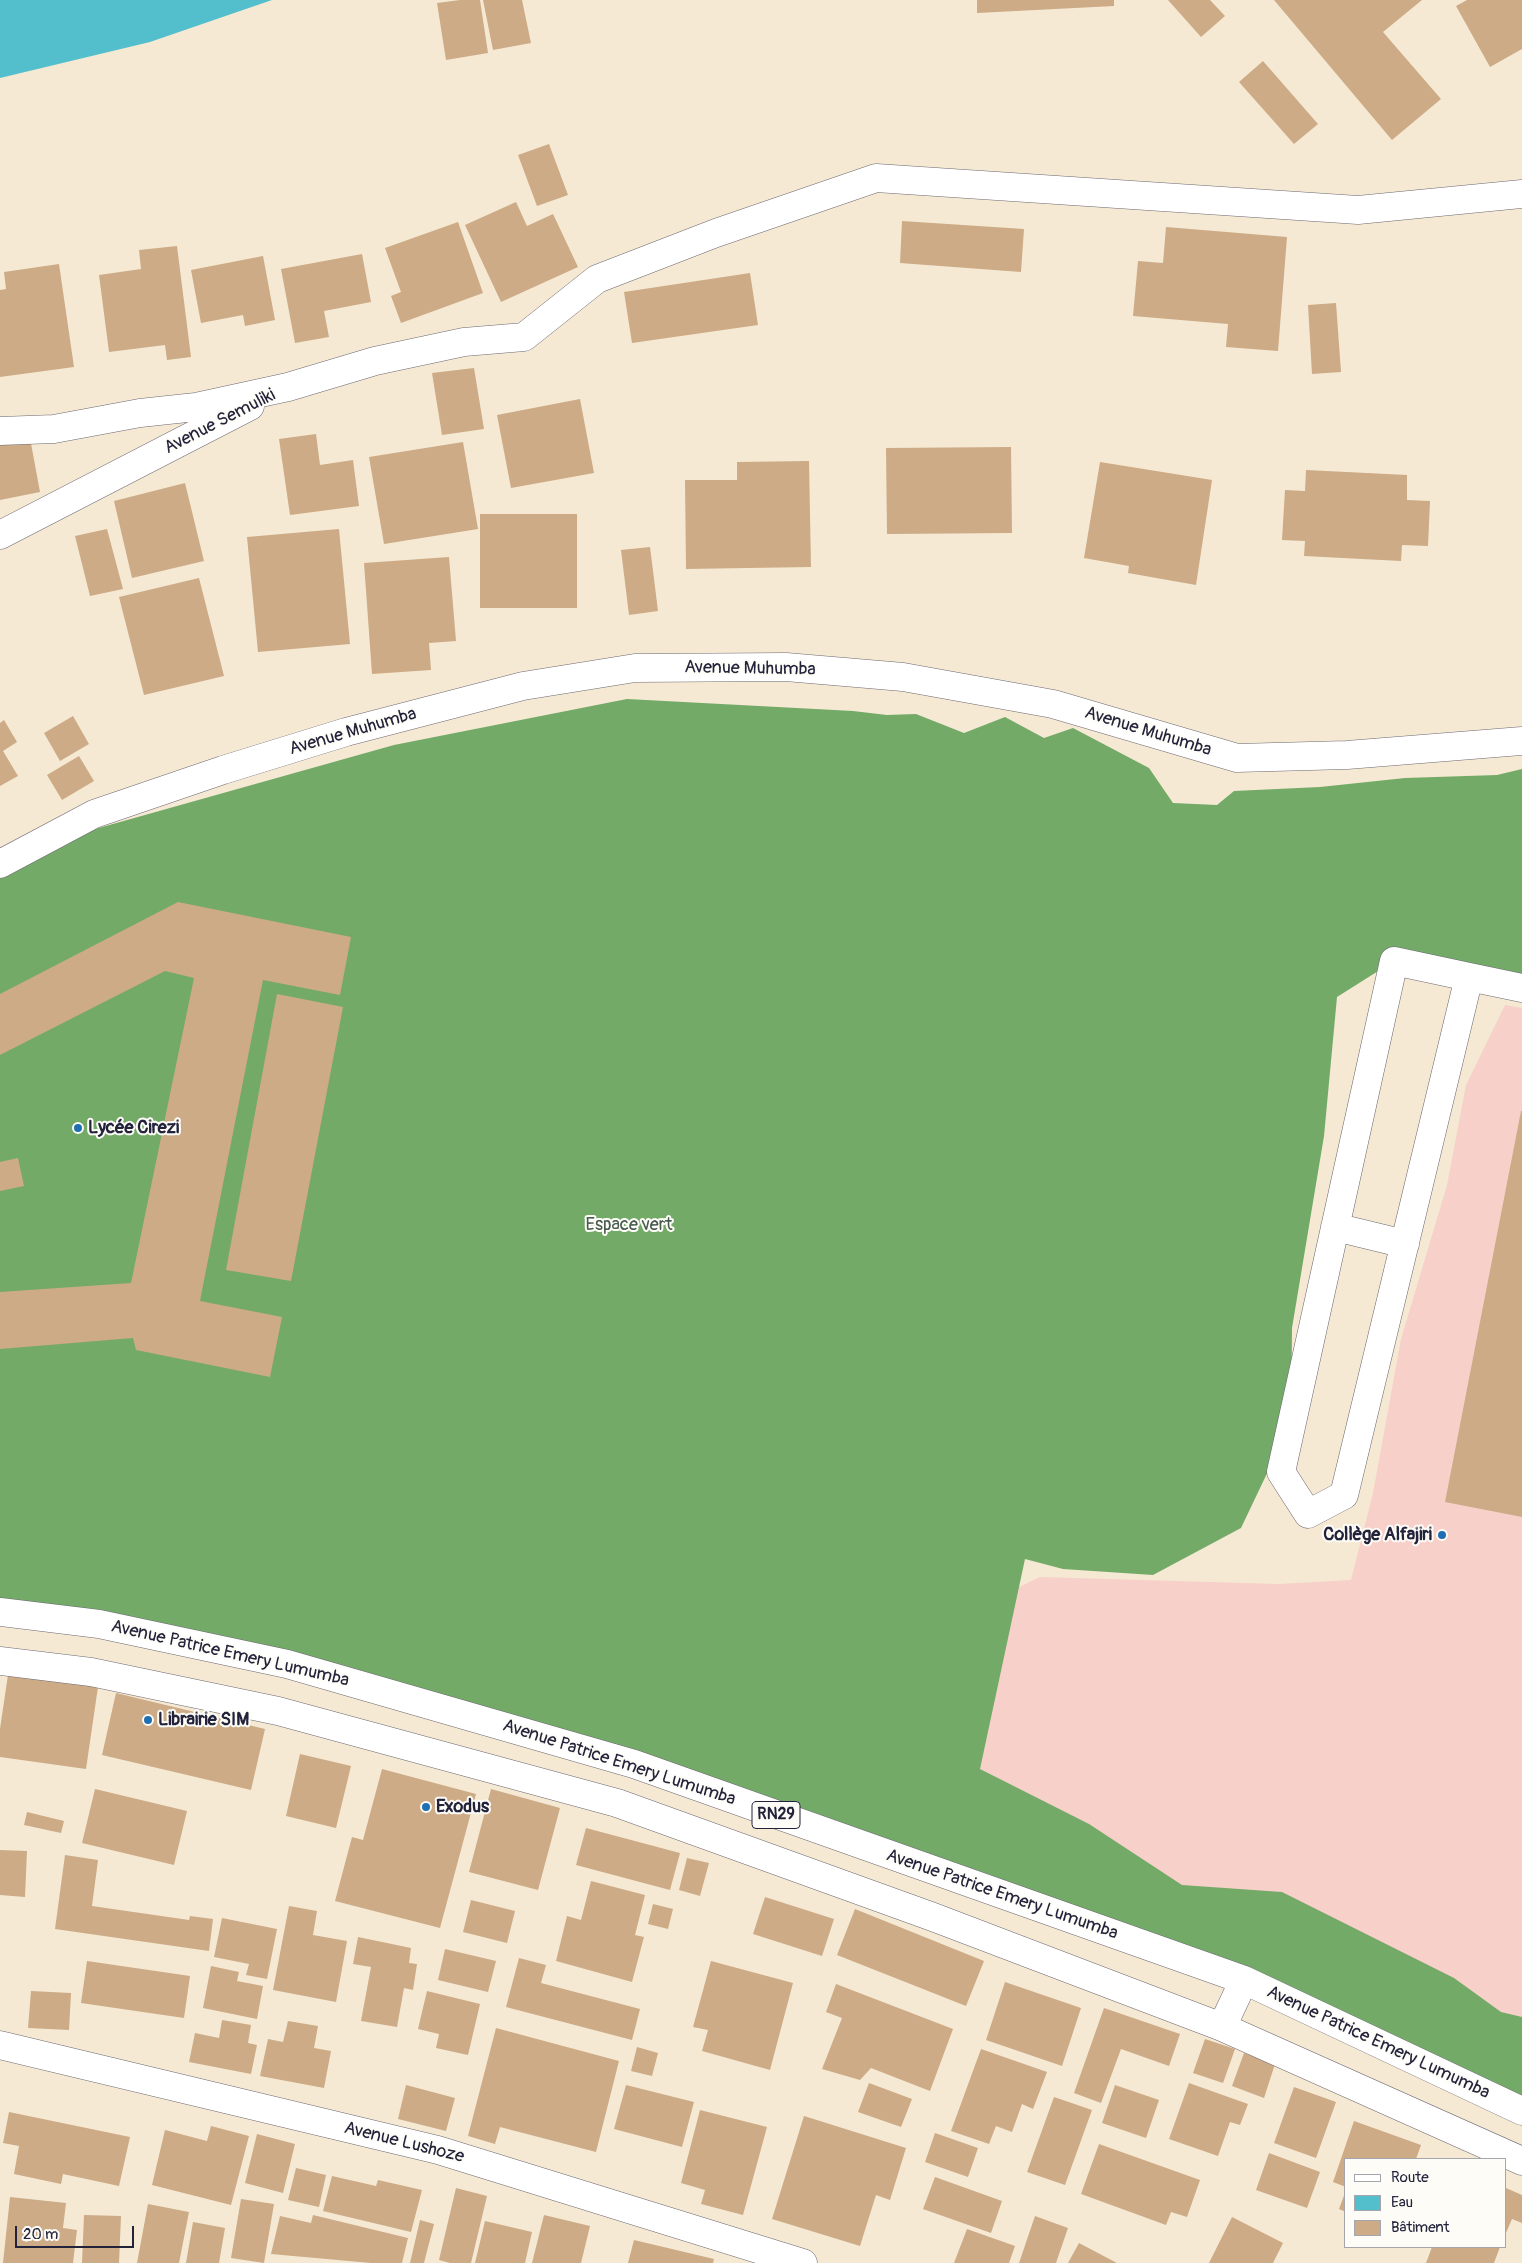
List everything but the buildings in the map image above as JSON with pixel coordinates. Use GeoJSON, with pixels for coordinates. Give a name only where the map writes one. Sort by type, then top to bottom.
{"type":"FeatureCollection","features":[{"type":"Feature","properties":{"kind":"street"},"geometry":{"type":"LineString","coordinates":[[288,387],[375,361],[455,344],[524,337],[597,279],[716,233],[876,178],[1358,210],[1522,194]]}},
{"type":"Feature","properties":{"kind":"street","name":"Avenue Semuliki"},"geometry":{"type":"LineString","coordinates":[[0,431],[54,429],[140,413],[196,407],[288,387]]}},
{"type":"Feature","properties":{"kind":"street","name":"Avenue Semuliki"},"geometry":{"type":"LineString","coordinates":[[0,535],[288,387]]}},
{"type":"Feature","properties":{"kind":"street","name":"Avenue Muhumba"},"geometry":{"type":"LineString","coordinates":[[0,864],[94,814],[223,770],[346,732],[523,686],[635,668],[786,667],[903,677],[1053,704],[1237,758],[1346,755],[1522,741]]}},
{"type":"Feature","properties":{"kind":"street"},"geometry":{"type":"LineString","coordinates":[[1469,977],[1344,1495],[1308,1514],[1281,1472],[1394,961],[1522,988]]}},
{"type":"Feature","properties":{"kind":"street"},"geometry":{"type":"LineString","coordinates":[[1335,1228],[1405,1244]]}},
{"type":"Feature","properties":{"kind":"street","name":"Avenue Patrice Emery Lumumba"},"geometry":{"type":"LineString","coordinates":[[0,1612],[99,1624],[287,1664],[634,1764],[1244,1980],[1522,2111]]}},
{"type":"Feature","properties":{"kind":"street","name":"RN29"},"geometry":{"type":"LineString","coordinates":[[0,1661],[91,1672],[278,1711],[617,1803],[933,1917],[1222,2027],[1522,2161]]}},
{"type":"Feature","properties":{"kind":"street"},"geometry":{"type":"LineString","coordinates":[[1222,2027],[1244,1980]]}},
{"type":"Feature","properties":{"kind":"street","name":"Avenue Lushoze"},"geometry":{"type":"LineString","coordinates":[[0,2045],[438,2150],[803,2263]]}},
{"type":"Feature","properties":{"kind":"shaded area","name":"Collège Alfajiri"},"geometry":{"type":"Polygon","coordinates":[[[1505,1005],[1522,1008],[1522,2047],[949,1781],[1002,1595],[1040,1577],[1279,1584],[1351,1580],[1373,1493],[1401,1339],[1447,1185],[1466,1085],[1505,1005]]]}},
{"type":"Feature","properties":{"kind":"green space","name":"Espace vert"},"geometry":{"type":"Polygon","coordinates":[[[627,699],[853,711],[887,715],[916,714],[964,733],[1005,717],[1044,738],[1073,728],[1149,768],[1173,803],[1217,805],[1234,791],[1320,787],[1405,778],[1497,775],[1522,769],[1522,988],[1394,961],[1337,997],[1324,1136],[1292,1328],[1291,1423],[1241,1528],[1153,1575],[1063,1569],[1025,1559],[980,1769],[1089,1824],[1182,1885],[1282,1892],[1454,1978],[1501,2012],[1522,2017],[1522,2111],[1142,1944],[325,1675],[0,1612],[0,877],[88,831],[394,745],[627,699]]]}},
{"type":"Feature","properties":{"kind":"water"},"geometry":{"type":"Polygon","coordinates":[[[0,0],[272,0],[150,42],[0,78],[0,0]]]}},
{"type":"Feature","properties":{"kind":"place","name":"Lycée Cirezi"},"geometry":{"type":"Point","coordinates":[78,1128]}},
{"type":"Feature","properties":{"kind":"place","name":"Collège Alfajiri"},"geometry":{"type":"Point","coordinates":[1442,1535]}},
{"type":"Feature","properties":{"kind":"place","name":"Librairie SIM"},"geometry":{"type":"Point","coordinates":[148,1720]}},
{"type":"Feature","properties":{"kind":"place","name":"Exodus"},"geometry":{"type":"Point","coordinates":[426,1807]}}]}
